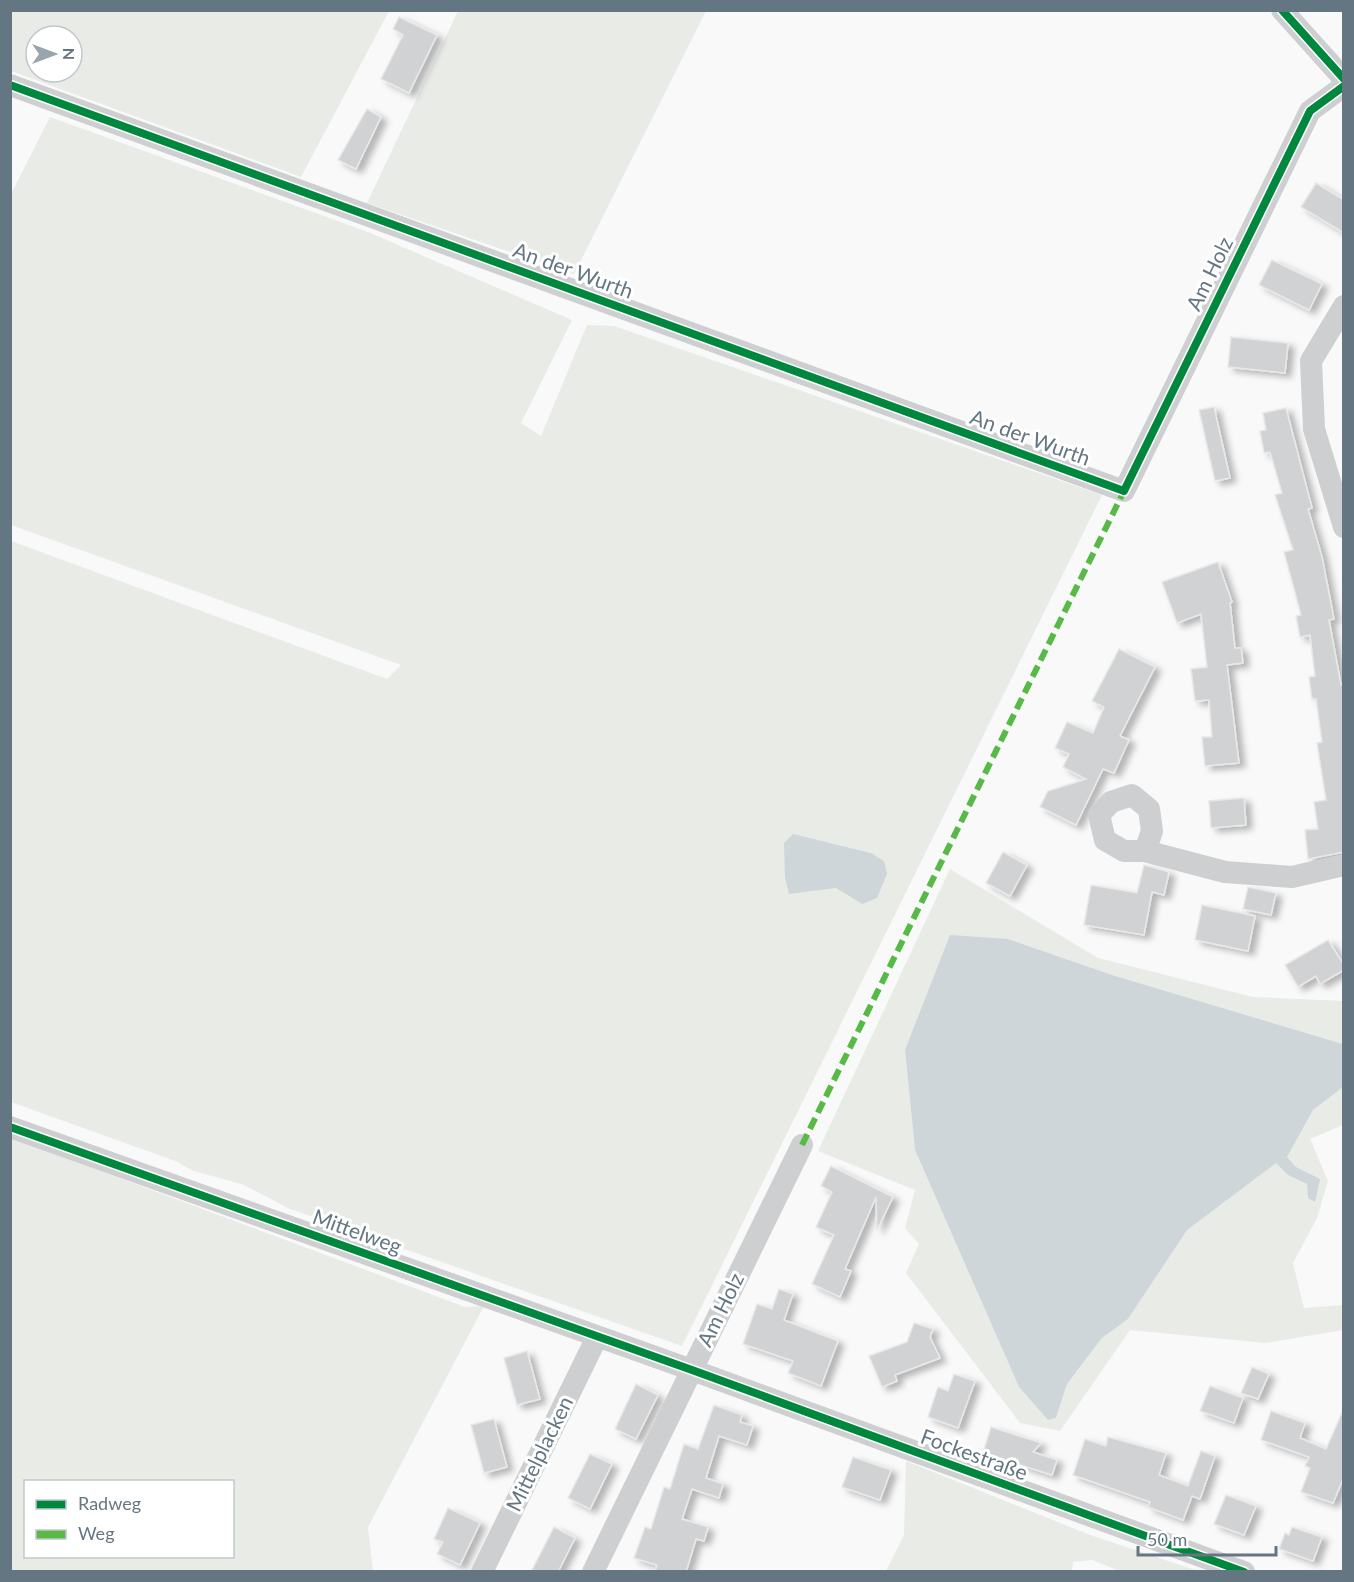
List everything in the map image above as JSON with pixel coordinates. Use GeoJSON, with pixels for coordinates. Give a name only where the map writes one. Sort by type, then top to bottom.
{"type":"FeatureCollection","features":[{"type":"Feature","properties":{"kind":"street"},"geometry":{"type":"LineString","coordinates":[[1282,10],[1344,79]]}},
{"type":"Feature","properties":{"kind":"street","name":"An der Wurth"},"geometry":{"type":"LineString","coordinates":[[10,85],[1124,491]]}},
{"type":"Feature","properties":{"kind":"street","name":"Am Holz"},"geometry":{"type":"LineString","coordinates":[[1124,491],[1310,111],[1344,86]]}},
{"type":"Feature","properties":{"kind":"street"},"geometry":{"type":"LineString","coordinates":[[1344,306],[1311,361],[1314,429],[1344,527]]}},
{"type":"Feature","properties":{"kind":"street"},"geometry":{"type":"LineString","coordinates":[[1145,851],[1225,872],[1292,876],[1344,865]]}},
{"type":"Feature","properties":{"kind":"street","name":"Mittelweg"},"geometry":{"type":"LineString","coordinates":[[10,1127],[692,1370]]}},
{"type":"Feature","properties":{"kind":"street","name":"Am Holz"},"geometry":{"type":"LineString","coordinates":[[592,1572],[802,1145]]}},
{"type":"Feature","properties":{"kind":"street","name":"Mittelplacken"},"geometry":{"type":"LineString","coordinates":[[482,1572],[597,1337]]}},
{"type":"Feature","properties":{"kind":"street","name":"Fockestraße"},"geometry":{"type":"LineString","coordinates":[[692,1370],[1244,1572]]}},
{"type":"Feature","properties":{"kind":"shaded area"},"geometry":{"type":"Polygon","coordinates":[[[11,10],[389,11],[301,177],[47,84],[84,84],[84,24],[24,24],[24,76],[11,71],[11,10]]]}},
{"type":"Feature","properties":{"kind":"shaded area"},"geometry":{"type":"Polygon","coordinates":[[[458,11],[706,11],[574,274],[367,203],[458,11]]]}},
{"type":"Feature","properties":{"kind":"shaded area"},"geometry":{"type":"Polygon","coordinates":[[[50,117],[368,232],[572,320],[521,423],[541,436],[587,325],[614,326],[1102,495],[682,1346],[290,1209],[244,1185],[191,1170],[178,1162],[11,1102],[11,541],[387,679],[401,665],[11,525],[10,196],[50,117]],[[826,842],[789,893],[836,888],[862,904],[884,861],[871,853],[826,842]]]}},
{"type":"Feature","properties":{"kind":"shaded area"},"geometry":{"type":"Polygon","coordinates":[[[793,834],[871,853],[884,861],[887,874],[877,898],[862,904],[836,888],[789,894],[785,877],[784,843],[793,834]]]}},
{"type":"Feature","properties":{"kind":"shaded area"},"geometry":{"type":"Polygon","coordinates":[[[950,869],[1098,958],[1253,997],[1343,1001],[1343,1044],[1112,975],[1008,939],[905,1050],[915,1150],[1019,1387],[1048,1420],[1056,1418],[1067,1384],[1102,1338],[1128,1319],[1187,1229],[1276,1162],[1288,1175],[1307,1184],[1320,1179],[1296,1167],[1287,1157],[1313,1110],[1343,1087],[1343,1125],[1310,1139],[1328,1181],[1317,1218],[1293,1263],[1304,1308],[1343,1305],[1343,1330],[1266,1343],[1130,1330],[1060,1431],[1020,1423],[906,1273],[919,1244],[905,1228],[915,1190],[818,1151],[950,869]]]}},
{"type":"Feature","properties":{"kind":"shaded area"},"geometry":{"type":"Polygon","coordinates":[[[950,935],[1008,939],[1112,975],[1343,1044],[1343,1087],[1313,1110],[1287,1157],[1296,1167],[1320,1179],[1315,1202],[1308,1198],[1307,1184],[1288,1175],[1276,1163],[1187,1230],[1128,1319],[1102,1338],[1067,1384],[1056,1418],[1048,1420],[1019,1387],[915,1150],[905,1050],[950,935]]]}},
{"type":"Feature","properties":{"kind":"shaded area"},"geometry":{"type":"Polygon","coordinates":[[[10,1137],[465,1307],[484,1306],[368,1527],[373,1571],[11,1571],[10,1137]]]}},
{"type":"Feature","properties":{"kind":"shaded area"},"geometry":{"type":"Polygon","coordinates":[[[906,1461],[1090,1535],[1198,1571],[1120,1571],[1092,1560],[1073,1562],[1072,1571],[886,1571],[904,1535],[906,1461]]]}},
{"type":"Feature","properties":{"kind":"building"},"geometry":{"type":"Polygon","coordinates":[[[399,17],[437,35],[409,93],[381,79],[403,35],[393,29],[399,17]]]}},
{"type":"Feature","properties":{"kind":"building"},"geometry":{"type":"Polygon","coordinates":[[[367,109],[381,117],[356,169],[338,160],[367,109]]]}},
{"type":"Feature","properties":{"kind":"building"},"geometry":{"type":"Polygon","coordinates":[[[1316,183],[1344,200],[1344,233],[1301,207],[1316,183]]]}},
{"type":"Feature","properties":{"kind":"building"},"geometry":{"type":"Polygon","coordinates":[[[1272,260],[1322,284],[1309,310],[1259,285],[1272,260]]]}},
{"type":"Feature","properties":{"kind":"building"},"geometry":{"type":"Polygon","coordinates":[[[1231,337],[1288,343],[1285,373],[1228,367],[1231,337]]]}},
{"type":"Feature","properties":{"kind":"building"},"geometry":{"type":"Polygon","coordinates":[[[1214,407],[1230,478],[1215,481],[1199,410],[1214,407]]]}},
{"type":"Feature","properties":{"kind":"building"},"geometry":{"type":"Polygon","coordinates":[[[1286,408],[1312,508],[1308,509],[1322,557],[1334,619],[1329,620],[1341,685],[1344,685],[1344,852],[1308,859],[1305,830],[1318,829],[1314,802],[1326,800],[1317,743],[1322,742],[1316,699],[1312,699],[1309,677],[1315,676],[1310,635],[1300,637],[1296,616],[1301,615],[1284,552],[1293,550],[1275,495],[1282,493],[1270,452],[1264,453],[1260,431],[1266,430],[1263,413],[1286,408]]]}},
{"type":"Feature","properties":{"kind":"building"},"geometry":{"type":"Polygon","coordinates":[[[1218,562],[1232,602],[1230,603],[1235,648],[1241,648],[1243,663],[1227,665],[1239,763],[1205,766],[1202,737],[1212,737],[1209,700],[1195,701],[1191,669],[1207,667],[1201,614],[1177,623],[1162,582],[1218,562]]]}},
{"type":"Feature","properties":{"kind":"building"},"geometry":{"type":"Polygon","coordinates":[[[1119,649],[1155,667],[1120,736],[1129,740],[1114,773],[1103,769],[1076,825],[1040,807],[1048,791],[1086,779],[1063,767],[1069,754],[1055,748],[1067,722],[1093,733],[1104,707],[1092,701],[1119,649]]]}},
{"type":"Feature","properties":{"kind":"building"},"geometry":{"type":"Polygon","coordinates":[[[1244,798],[1246,825],[1211,828],[1209,801],[1244,798]]]}},
{"type":"Feature","properties":{"kind":"building"},"geometry":{"type":"Polygon","coordinates":[[[1003,852],[1027,865],[1010,896],[986,883],[1003,852]]]}},
{"type":"Feature","properties":{"kind":"building"},"geometry":{"type":"Polygon","coordinates":[[[1144,865],[1169,872],[1164,895],[1152,892],[1144,935],[1084,925],[1091,885],[1137,893],[1144,865]]]}},
{"type":"Feature","properties":{"kind":"building"},"geometry":{"type":"Polygon","coordinates":[[[1248,887],[1276,893],[1271,915],[1243,909],[1248,887]]]}},
{"type":"Feature","properties":{"kind":"building"},"geometry":{"type":"Polygon","coordinates":[[[1202,905],[1255,916],[1248,951],[1195,940],[1202,905]]]}},
{"type":"Feature","properties":{"kind":"building"},"geometry":{"type":"Polygon","coordinates":[[[1328,940],[1344,965],[1344,970],[1320,984],[1316,976],[1298,987],[1285,965],[1328,940]]]}},
{"type":"Feature","properties":{"kind":"building"},"geometry":{"type":"Polygon","coordinates":[[[831,1166],[893,1197],[877,1230],[876,1197],[845,1269],[851,1271],[840,1297],[812,1284],[834,1235],[816,1227],[832,1192],[821,1186],[831,1166]]]}},
{"type":"Feature","properties":{"kind":"building"},"geometry":{"type":"Polygon","coordinates":[[[779,1289],[793,1294],[784,1320],[838,1341],[821,1386],[788,1373],[793,1361],[743,1344],[757,1304],[772,1309],[779,1289]]]}},
{"type":"Feature","properties":{"kind":"building"},"geometry":{"type":"Polygon","coordinates":[[[914,1323],[933,1329],[930,1337],[940,1358],[895,1375],[897,1381],[882,1387],[869,1356],[907,1342],[914,1323]]]}},
{"type":"Feature","properties":{"kind":"building"},"geometry":{"type":"Polygon","coordinates":[[[527,1351],[540,1399],[517,1405],[504,1358],[527,1351]]]}},
{"type":"Feature","properties":{"kind":"building"},"geometry":{"type":"Polygon","coordinates":[[[1252,1367],[1269,1374],[1258,1399],[1241,1393],[1252,1367]]]}},
{"type":"Feature","properties":{"kind":"building"},"geometry":{"type":"Polygon","coordinates":[[[954,1374],[975,1381],[958,1428],[928,1417],[938,1387],[948,1391],[954,1374]]]}},
{"type":"Feature","properties":{"kind":"building"},"geometry":{"type":"Polygon","coordinates":[[[636,1384],[658,1395],[636,1439],[615,1429],[636,1384]]]}},
{"type":"Feature","properties":{"kind":"building"},"geometry":{"type":"Polygon","coordinates":[[[1210,1386],[1243,1398],[1234,1423],[1200,1411],[1210,1386]]]}},
{"type":"Feature","properties":{"kind":"building"},"geometry":{"type":"Polygon","coordinates":[[[714,1405],[742,1415],[740,1422],[753,1426],[747,1445],[719,1436],[706,1478],[723,1484],[719,1498],[692,1489],[682,1519],[708,1527],[704,1541],[696,1539],[686,1572],[655,1572],[657,1565],[634,1558],[645,1527],[651,1529],[664,1487],[670,1489],[684,1444],[698,1449],[714,1405]]]}},
{"type":"Feature","properties":{"kind":"building"},"geometry":{"type":"Polygon","coordinates":[[[1344,1408],[1343,1479],[1333,1503],[1301,1492],[1310,1468],[1305,1466],[1309,1457],[1261,1440],[1271,1411],[1305,1423],[1300,1438],[1326,1449],[1344,1408]]]}},
{"type":"Feature","properties":{"kind":"building"},"geometry":{"type":"Polygon","coordinates":[[[494,1419],[507,1467],[484,1473],[471,1425],[494,1419]]]}},
{"type":"Feature","properties":{"kind":"building"},"geometry":{"type":"Polygon","coordinates":[[[991,1427],[1041,1443],[1033,1452],[1057,1460],[1052,1475],[983,1453],[991,1427]]]}},
{"type":"Feature","properties":{"kind":"building"},"geometry":{"type":"Polygon","coordinates":[[[1108,1437],[1166,1453],[1159,1475],[1188,1486],[1201,1451],[1215,1456],[1200,1499],[1192,1496],[1183,1520],[1148,1507],[1150,1502],[1073,1475],[1085,1439],[1106,1446],[1108,1437]]]}},
{"type":"Feature","properties":{"kind":"building"},"geometry":{"type":"Polygon","coordinates":[[[590,1454],[612,1464],[590,1509],[568,1498],[590,1454]]]}},
{"type":"Feature","properties":{"kind":"building"},"geometry":{"type":"Polygon","coordinates":[[[853,1457],[891,1470],[880,1500],[842,1487],[853,1457]]]}},
{"type":"Feature","properties":{"kind":"building"},"geometry":{"type":"Polygon","coordinates":[[[1226,1495],[1256,1506],[1244,1535],[1214,1524],[1226,1495]]]}},
{"type":"Feature","properties":{"kind":"building"},"geometry":{"type":"Polygon","coordinates":[[[448,1508],[480,1523],[460,1565],[437,1554],[443,1542],[434,1539],[448,1508]]]}},
{"type":"Feature","properties":{"kind":"building"},"geometry":{"type":"Polygon","coordinates":[[[554,1527],[575,1538],[558,1572],[531,1572],[554,1527]]]}},
{"type":"Feature","properties":{"kind":"building"},"geometry":{"type":"Polygon","coordinates":[[[1292,1527],[1322,1537],[1313,1561],[1279,1549],[1285,1533],[1289,1535],[1292,1527]]]}},
{"type":"Feature","properties":{"kind":"marked path"},"geometry":{"type":"LineString","coordinates":[[802,1145],[1124,491]]}},
{"type":"Feature","properties":{"kind":"cycle path"},"geometry":{"type":"LineString","coordinates":[[1282,10],[1344,79]]}},
{"type":"Feature","properties":{"kind":"cycle path"},"geometry":{"type":"LineString","coordinates":[[10,85],[1124,491],[1310,111],[1344,86]]}},
{"type":"Feature","properties":{"kind":"cycle path"},"geometry":{"type":"LineString","coordinates":[[10,1127],[692,1370],[1244,1572]]}}]}
